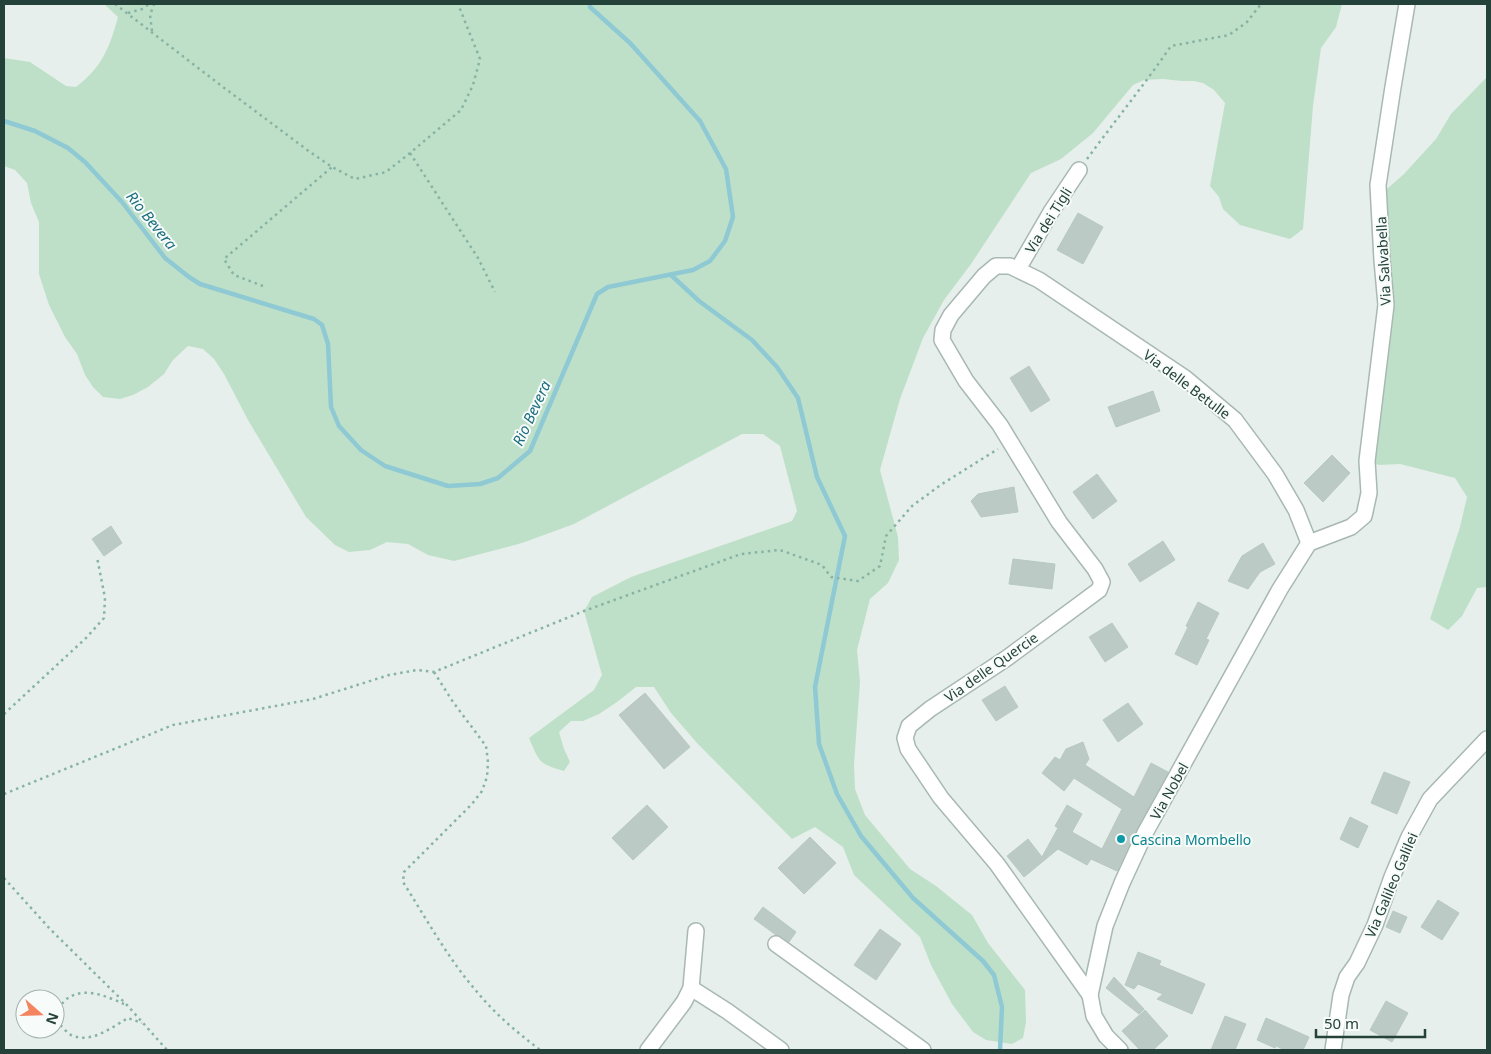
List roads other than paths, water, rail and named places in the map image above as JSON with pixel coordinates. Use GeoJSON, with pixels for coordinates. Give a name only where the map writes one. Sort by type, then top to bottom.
{"type":"FeatureCollection","features":[{"type":"Feature","properties":{"kind":"street","name":"Via Salvabella"},"geometry":{"type":"LineString","coordinates":[[1309,543],[1351,526],[1364,516],[1369,493],[1366,461],[1386,305],[1378,185],[1407,4]]}},
{"type":"Feature","properties":{"kind":"street","name":"Via dei Tigli"},"geometry":{"type":"LineString","coordinates":[[1018,269],[1051,212],[1079,170]]}},
{"type":"Feature","properties":{"kind":"street","name":"Via delle Quercie"},"geometry":{"type":"LineString","coordinates":[[1018,269],[1010,266],[996,266],[984,276],[951,315],[942,330],[942,340],[966,381],[1000,425],[1060,522],[1095,569],[1102,582],[1099,590],[1008,658],[930,709],[909,726],[904,738],[908,749],[941,798],[997,864],[1090,996]]}},
{"type":"Feature","properties":{"kind":"street","name":"Via delle Betulle"},"geometry":{"type":"LineString","coordinates":[[1018,269],[1039,280],[1185,378],[1235,420],[1275,474],[1296,510],[1309,543]]}},
{"type":"Feature","properties":{"kind":"street","name":"Via Nobel"},"geometry":{"type":"LineString","coordinates":[[1120,1050],[1106,1036],[1094,1016],[1090,996],[1105,926],[1145,833],[1280,588],[1309,543]]}},
{"type":"Feature","properties":{"kind":"street","name":"Via Galileo Galilei"},"geometry":{"type":"LineString","coordinates":[[1333,1050],[1341,995],[1347,977],[1357,962],[1375,925],[1409,837],[1430,799],[1487,739]]}},
{"type":"Feature","properties":{"kind":"street"},"geometry":{"type":"LineString","coordinates":[[648,1050],[684,1002],[691,988],[696,931]]}},
{"type":"Feature","properties":{"kind":"street"},"geometry":{"type":"LineString","coordinates":[[776,944],[923,1050]]}},
{"type":"Feature","properties":{"kind":"street"},"geometry":{"type":"LineString","coordinates":[[691,988],[781,1050]]}},
{"type":"Feature","properties":{"kind":"waterway","name":"Rio Bevera"},"geometry":{"type":"LineString","coordinates":[[4,121],[35,131],[68,148],[85,162],[122,202],[165,258],[189,277],[200,284],[314,319],[322,325],[328,344],[331,407],[339,426],[361,450],[385,466],[448,486],[480,484],[498,478],[530,451],[597,294],[608,287],[693,270],[710,261],[725,241],[733,217],[726,169],[700,121],[630,43],[590,7],[590,4]]}},
{"type":"Feature","properties":{"kind":"waterway"},"geometry":{"type":"LineString","coordinates":[[671,275],[699,301],[752,340],[777,367],[798,398],[817,477],[845,536],[815,687],[819,744],[837,794],[861,836],[913,898],[983,961],[994,975],[1002,1007],[1000,1050]]}},
{"type":"Feature","properties":{"kind":"place","name":"Cascina Mombello"},"geometry":{"type":"Point","coordinates":[1121,839]}}]}
